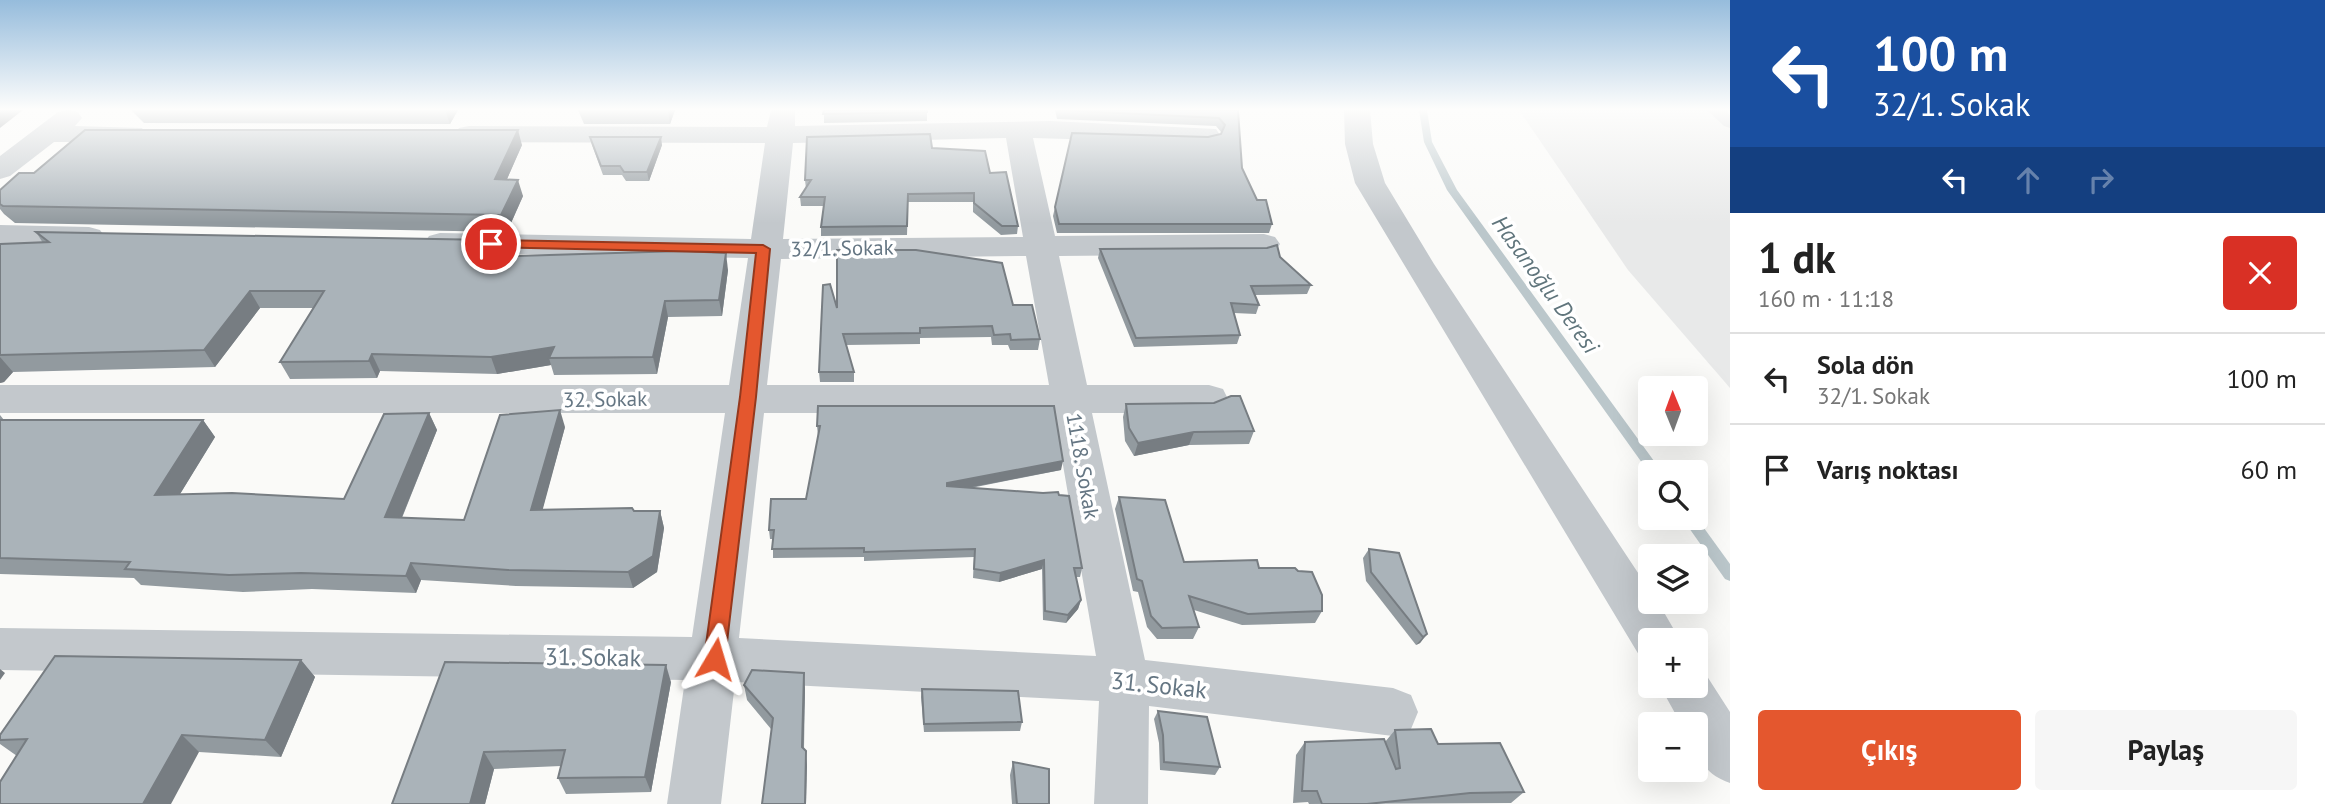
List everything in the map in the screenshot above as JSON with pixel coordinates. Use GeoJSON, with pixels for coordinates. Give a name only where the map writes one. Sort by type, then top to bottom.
{"type":"FeatureCollection","features":[{"type":"Feature","properties":{"kind":"street"},"geometry":{"type":"LineString","coordinates":[[0,170],[29,148]]}},
{"type":"Feature","properties":{"kind":"street"},"geometry":{"type":"LineString","coordinates":[[694,804],[715,659],[777,148]]}},
{"type":"Feature","properties":{"kind":"street","name":"1118. Sokak"},"geometry":{"type":"LineString","coordinates":[[1021,148],[1125,680],[1121,804]]}},
{"type":"Feature","properties":{"kind":"street"},"geometry":{"type":"LineString","coordinates":[[1360,148],[1370,183],[1418,264],[1648,628]]}},
{"type":"Feature","properties":{"kind":"street"},"geometry":{"type":"LineString","coordinates":[[0,235],[125,237]]}},
{"type":"Feature","properties":{"kind":"street","name":"32/1. Sokak"},"geometry":{"type":"LineString","coordinates":[[416,243],[763,249],[1264,244]]}},
{"type":"Feature","properties":{"kind":"street","name":"32. Sokak"},"geometry":{"type":"LineString","coordinates":[[0,399],[1209,399]]}},
{"type":"Feature","properties":{"kind":"street","name":"31. Sokak"},"geometry":{"type":"LineString","coordinates":[[0,649],[715,659],[1125,680],[1393,712]]}},
{"type":"Feature","properties":{"kind":"street"},"geometry":{"type":"LineString","coordinates":[[1692,698],[1730,758]]}},
{"type":"Feature","properties":{"kind":"shaded area"},"geometry":{"type":"Polygon","coordinates":[[[1545,148],[1730,148],[1730,388],[1628,270],[1545,148]]]}},
{"type":"Feature","properties":{"kind":"building"},"geometry":{"type":"Polygon","coordinates":[[[64,148],[510,148],[495,179],[518,180],[501,215],[0,204],[0,190],[19,173],[34,173],[64,148]]]}},
{"type":"Feature","properties":{"kind":"building"},"geometry":{"type":"Polygon","coordinates":[[[594,148],[657,148],[647,172],[624,172],[620,166],[601,166],[594,148]]]}},
{"type":"Feature","properties":{"kind":"building"},"geometry":{"type":"Polygon","coordinates":[[[807,148],[932,148],[985,151],[990,173],[1006,172],[1018,226],[1002,226],[974,203],[974,193],[908,194],[907,226],[821,227],[825,197],[800,197],[811,180],[805,180],[807,148]]]}},
{"type":"Feature","properties":{"kind":"building"},"geometry":{"type":"Polygon","coordinates":[[[1069,148],[1241,148],[1242,168],[1257,200],[1266,200],[1272,224],[1059,224],[1055,207],[1069,148]]]}},
{"type":"Feature","properties":{"kind":"building"},"geometry":{"type":"Polygon","coordinates":[[[36,232],[490,240],[482,257],[682,251],[726,253],[719,300],[665,301],[653,357],[549,358],[554,347],[491,357],[372,354],[369,361],[280,362],[324,291],[250,291],[204,350],[0,355],[0,244],[49,242],[36,232]]]}},
{"type":"Feature","properties":{"kind":"building"},"geometry":{"type":"Polygon","coordinates":[[[1277,245],[1280,257],[1311,285],[1251,286],[1259,305],[1231,303],[1240,335],[1136,338],[1100,249],[1267,248],[1277,245]]]}},
{"type":"Feature","properties":{"kind":"building"},"geometry":{"type":"Polygon","coordinates":[[[837,250],[916,250],[1002,263],[1013,305],[1032,305],[1040,339],[1011,340],[1010,334],[994,335],[992,326],[920,328],[920,333],[843,334],[854,372],[819,372],[823,285],[830,284],[837,308],[837,250]]]}},
{"type":"Feature","properties":{"kind":"building"},"geometry":{"type":"Polygon","coordinates":[[[1231,396],[1240,396],[1254,431],[1194,432],[1138,443],[1129,428],[1126,404],[1214,403],[1231,396]]]}},
{"type":"Feature","properties":{"kind":"building"},"geometry":{"type":"Polygon","coordinates":[[[818,406],[1054,406],[1063,461],[947,483],[947,486],[1058,492],[1059,495],[1069,496],[1082,568],[1074,568],[1081,600],[1068,615],[1045,611],[1044,560],[1000,573],[974,569],[975,549],[864,552],[864,548],[772,549],[774,530],[769,530],[771,499],[806,499],[820,426],[817,426],[818,406]]]}},
{"type":"Feature","properties":{"kind":"building"},"geometry":{"type":"Polygon","coordinates":[[[560,410],[531,510],[632,508],[634,511],[660,511],[653,556],[628,572],[508,570],[411,563],[406,576],[301,573],[229,575],[125,569],[130,562],[0,558],[0,420],[203,420],[155,495],[232,493],[344,499],[384,414],[429,413],[385,517],[464,520],[500,415],[560,410]]]}},
{"type":"Feature","properties":{"kind":"building"},"geometry":{"type":"Polygon","coordinates":[[[1119,497],[1165,500],[1184,562],[1257,560],[1259,568],[1295,568],[1298,571],[1312,572],[1322,595],[1322,611],[1248,614],[1189,596],[1199,627],[1162,628],[1151,616],[1142,581],[1137,579],[1119,497]]]}},
{"type":"Feature","properties":{"kind":"building"},"geometry":{"type":"Polygon","coordinates":[[[1369,549],[1399,553],[1427,634],[1423,637],[1371,572],[1369,549]]]}},
{"type":"Feature","properties":{"kind":"building"},"geometry":{"type":"Polygon","coordinates":[[[55,656],[301,660],[265,740],[182,735],[143,804],[0,804],[0,782],[27,739],[0,740],[0,735],[55,656]]]}},
{"type":"Feature","properties":{"kind":"building"},"geometry":{"type":"Polygon","coordinates":[[[445,662],[666,665],[645,777],[558,778],[565,750],[484,752],[470,804],[392,804],[445,662]]]}},
{"type":"Feature","properties":{"kind":"building"},"geometry":{"type":"Polygon","coordinates":[[[752,670],[804,673],[802,747],[806,751],[805,804],[762,804],[773,718],[744,685],[752,670]]]}},
{"type":"Feature","properties":{"kind":"building"},"geometry":{"type":"Polygon","coordinates":[[[922,689],[1018,691],[1022,722],[924,724],[922,689]]]}},
{"type":"Feature","properties":{"kind":"building"},"geometry":{"type":"Polygon","coordinates":[[[1158,711],[1207,717],[1220,767],[1164,762],[1163,735],[1158,711]]]}},
{"type":"Feature","properties":{"kind":"building"},"geometry":{"type":"Polygon","coordinates":[[[1431,729],[1438,744],[1500,743],[1524,792],[1470,793],[1367,804],[1322,804],[1317,791],[1302,791],[1305,742],[1384,739],[1396,769],[1400,768],[1395,730],[1431,729]]]}},
{"type":"Feature","properties":{"kind":"building"},"geometry":{"type":"Polygon","coordinates":[[[1013,762],[1049,769],[1049,804],[1017,804],[1013,762]]]}},
{"type":"Feature","properties":{"kind":"waterway","name":"Hasanoğlu Deresi"},"geometry":{"type":"LineString","coordinates":[[1431,148],[1452,190],[1647,460]]}},
{"type":"Feature","properties":{"kind":"waterway","name":"Hasanoğlu Deresi"},"geometry":{"type":"LineString","coordinates":[[1698,530],[1730,575]]}},
{"type":"Feature","properties":{"kind":"route"},"geometry":{"type":"LineString","coordinates":[[491,244],[763,249],[748,397],[715,659]]}}]}
